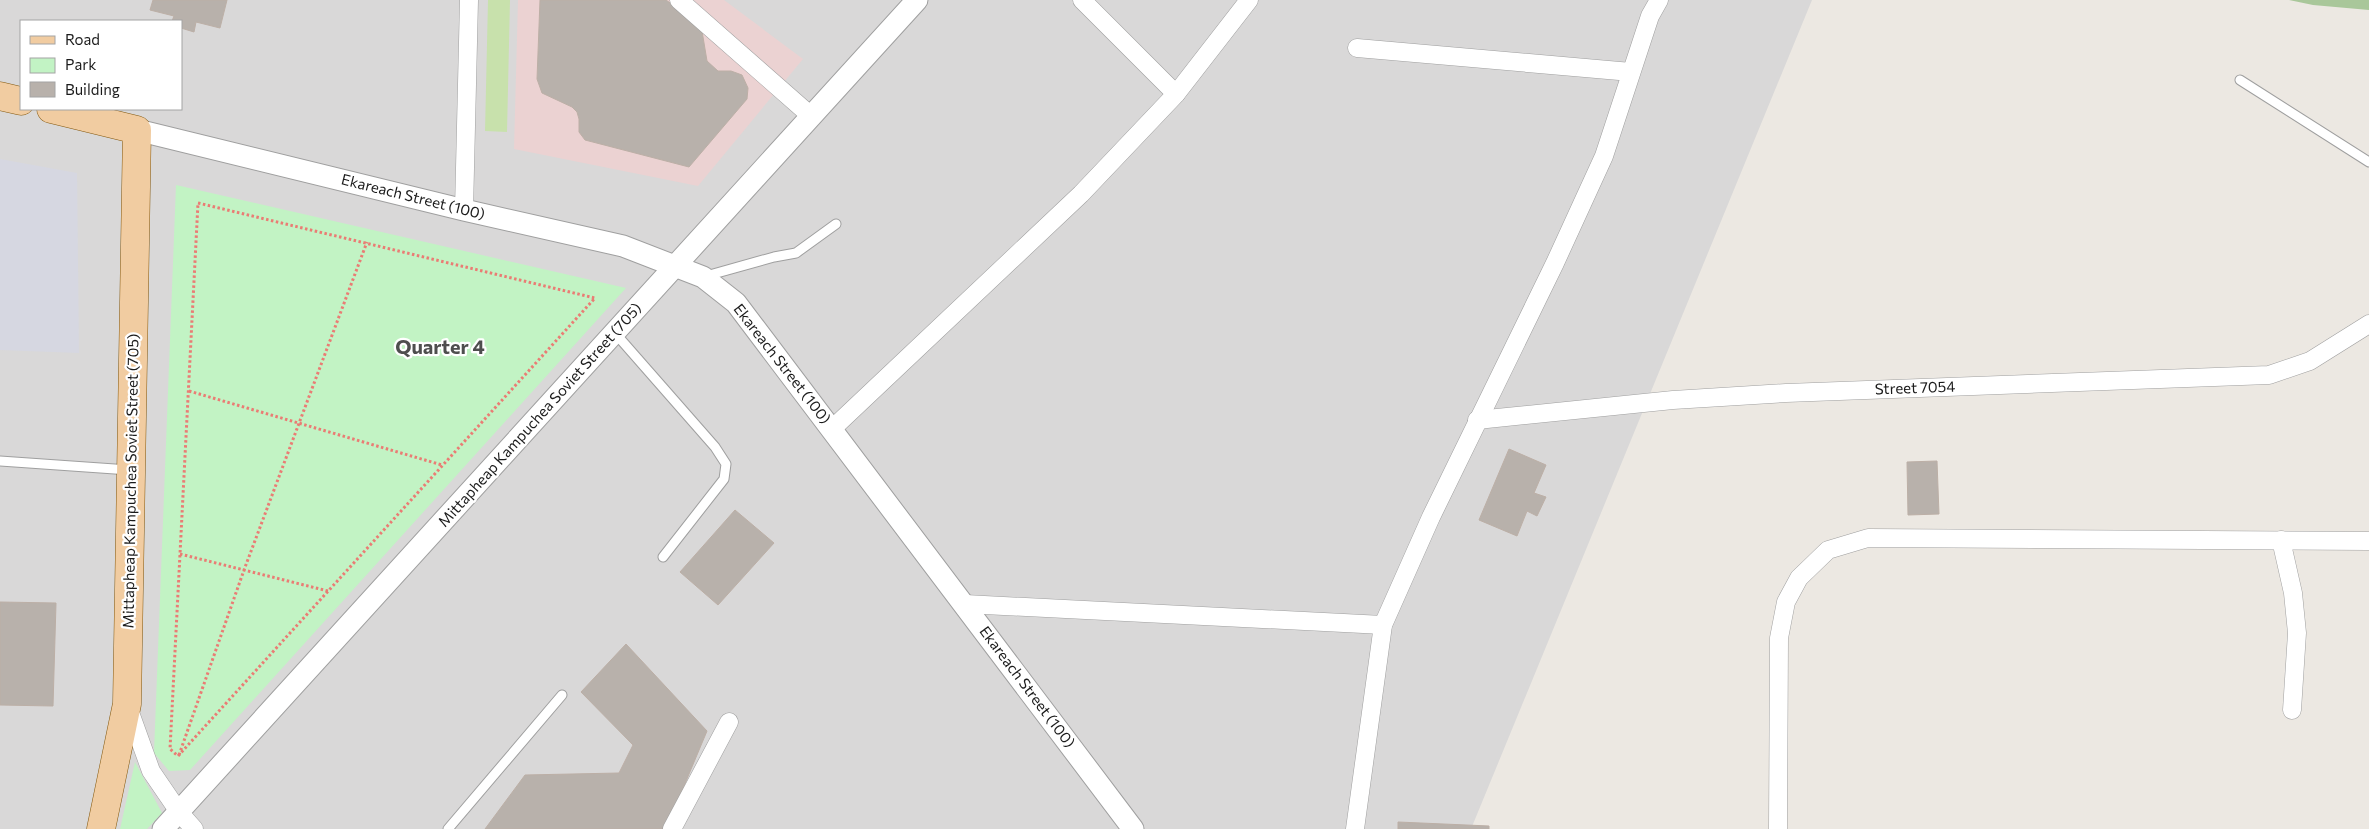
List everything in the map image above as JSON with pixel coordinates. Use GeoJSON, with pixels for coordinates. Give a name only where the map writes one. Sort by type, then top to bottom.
{"type":"FeatureCollection","features":[{"type":"Feature","properties":{"kind":"main road"},"geometry":{"type":"LineString","coordinates":[[0,96],[20,101]]}},
{"type":"Feature","properties":{"kind":"main road","name":"Ekareach Street (100)"},"geometry":{"type":"LineString","coordinates":[[55,110],[137,130]]}},
{"type":"Feature","properties":{"kind":"main road","name":"Mittapheap Kampuchea Soviet Street (705)"},"geometry":{"type":"LineString","coordinates":[[102,829],[128,704],[137,130]]}},
{"type":"Feature","properties":{"kind":"street"},"geometry":{"type":"LineString","coordinates":[[464,210],[469,0]]}},
{"type":"Feature","properties":{"kind":"street"},"geometry":{"type":"LineString","coordinates":[[679,0],[811,116]]}},
{"type":"Feature","properties":{"kind":"street","name":"Mittapheap Kampuchea Soviet Street (705)"},"geometry":{"type":"LineString","coordinates":[[163,829],[917,0]]}},
{"type":"Feature","properties":{"kind":"street"},"geometry":{"type":"LineString","coordinates":[[1082,0],[1176,94]]}},
{"type":"Feature","properties":{"kind":"street"},"geometry":{"type":"LineString","coordinates":[[832,429],[1081,194],[1176,94],[1249,0]]}},
{"type":"Feature","properties":{"kind":"street"},"geometry":{"type":"LineString","coordinates":[[1355,829],[1383,625],[1477,420],[1556,263],[1604,156],[1650,16],[1659,0]]}},
{"type":"Feature","properties":{"kind":"street"},"geometry":{"type":"LineString","coordinates":[[1358,48],[1631,72]]}},
{"type":"Feature","properties":{"kind":"street","name":"Ekareach Street (100)"},"geometry":{"type":"LineString","coordinates":[[137,130],[464,210],[623,246],[703,277],[736,303],[1133,829]]}},
{"type":"Feature","properties":{"kind":"street","name":"Street 7054"},"geometry":{"type":"LineString","coordinates":[[1477,420],[1673,400],[1786,392],[2269,375],[2310,361],[2347,340],[2369,324]]}},
{"type":"Feature","properties":{"kind":"street","name":"Street 7054"},"geometry":{"type":"LineString","coordinates":[[2347,340],[2369,339]]}},
{"type":"Feature","properties":{"kind":"street"},"geometry":{"type":"LineString","coordinates":[[1778,829],[1779,638],[1786,602],[1799,578],[1828,550],[1868,538],[2369,541]]}},
{"type":"Feature","properties":{"kind":"street"},"geometry":{"type":"LineString","coordinates":[[2281,540],[2293,593],[2297,633],[2292,710]]}},
{"type":"Feature","properties":{"kind":"street"},"geometry":{"type":"LineString","coordinates":[[964,604],[1383,625]]}},
{"type":"Feature","properties":{"kind":"street"},"geometry":{"type":"LineString","coordinates":[[128,704],[151,771],[179,812],[194,829]]}},
{"type":"Feature","properties":{"kind":"street"},"geometry":{"type":"LineString","coordinates":[[672,829],[729,722]]}},
{"type":"Feature","properties":{"kind":"lane"},"geometry":{"type":"LineString","coordinates":[[2240,80],[2369,162]]}},
{"type":"Feature","properties":{"kind":"lane"},"geometry":{"type":"LineString","coordinates":[[703,277],[774,257],[796,253],[836,224]]}},
{"type":"Feature","properties":{"kind":"lane"},"geometry":{"type":"LineString","coordinates":[[614,333],[715,447],[726,464],[724,479],[663,557]]}},
{"type":"Feature","properties":{"kind":"lane"},"geometry":{"type":"LineString","coordinates":[[0,461],[48,462],[132,470]]}},
{"type":"Feature","properties":{"kind":"lane"},"geometry":{"type":"LineString","coordinates":[[448,829],[562,695]]}},
{"type":"Feature","properties":{"kind":"path"},"geometry":{"type":"LineString","coordinates":[[198,203],[595,298],[178,756],[170,748],[198,203]]}},
{"type":"Feature","properties":{"kind":"path"},"geometry":{"type":"LineString","coordinates":[[178,756],[244,570],[367,242]]}},
{"type":"Feature","properties":{"kind":"path"},"geometry":{"type":"LineString","coordinates":[[189,391],[442,466]]}},
{"type":"Feature","properties":{"kind":"path"},"geometry":{"type":"LineString","coordinates":[[180,554],[328,590]]}},
{"type":"Feature","properties":{"kind":"shaded area"},"geometry":{"type":"Polygon","coordinates":[[[0,0],[1812,0],[1471,829],[0,829],[0,0]]]}},
{"type":"Feature","properties":{"kind":"shaded area"},"geometry":{"type":"Polygon","coordinates":[[[518,0],[724,0],[803,59],[698,186],[514,149],[518,0]]]}},
{"type":"Feature","properties":{"kind":"shaded area"},"geometry":{"type":"Polygon","coordinates":[[[0,159],[77,173],[79,353],[0,350],[0,159]]]}},
{"type":"Feature","properties":{"kind":"green space"},"geometry":{"type":"Polygon","coordinates":[[[488,0],[510,0],[507,132],[485,131],[488,0]]]}},
{"type":"Feature","properties":{"kind":"green space"},"geometry":{"type":"Polygon","coordinates":[[[2289,0],[2369,0],[2369,10],[2313,5],[2289,0]]]}},
{"type":"Feature","properties":{"kind":"green space"},"geometry":{"type":"Polygon","coordinates":[[[176,185],[626,288],[190,770],[169,771],[154,753],[176,185]]]}},
{"type":"Feature","properties":{"kind":"green space"},"geometry":{"type":"Polygon","coordinates":[[[135,762],[162,813],[147,829],[120,829],[135,762]]]}},
{"type":"Feature","properties":{"kind":"building"},"geometry":{"type":"Polygon","coordinates":[[[153,0],[227,0],[220,28],[196,22],[194,32],[182,28],[182,20],[172,20],[174,16],[150,10],[153,0]]]}},
{"type":"Feature","properties":{"kind":"building"},"geometry":{"type":"Polygon","coordinates":[[[540,0],[666,0],[701,25],[707,61],[718,71],[731,71],[742,75],[748,88],[747,99],[689,167],[585,140],[579,132],[577,112],[572,107],[542,93],[537,79],[540,0]]]}},
{"type":"Feature","properties":{"kind":"building"},"geometry":{"type":"Polygon","coordinates":[[[1509,449],[1546,465],[1534,493],[1546,497],[1537,516],[1527,511],[1517,536],[1479,520],[1509,449]]]}},
{"type":"Feature","properties":{"kind":"building"},"geometry":{"type":"Polygon","coordinates":[[[1937,461],[1939,514],[1908,515],[1907,462],[1937,461]]]}},
{"type":"Feature","properties":{"kind":"building"},"geometry":{"type":"Polygon","coordinates":[[[735,510],[774,543],[718,605],[680,572],[735,510]]]}},
{"type":"Feature","properties":{"kind":"building"},"geometry":{"type":"Polygon","coordinates":[[[0,602],[56,603],[53,706],[0,705],[0,602]]]}},
{"type":"Feature","properties":{"kind":"building"},"geometry":{"type":"Polygon","coordinates":[[[626,644],[707,731],[666,829],[485,829],[525,775],[619,773],[633,745],[581,692],[626,644]]]}},
{"type":"Feature","properties":{"kind":"building"},"geometry":{"type":"Polygon","coordinates":[[[1398,822],[1489,826],[1489,829],[1398,829],[1398,822]]]}},
{"type":"Feature","properties":{"kind":"district","name":"Quarter 4"},"geometry":{"type":"Point","coordinates":[440,347]}}]}
